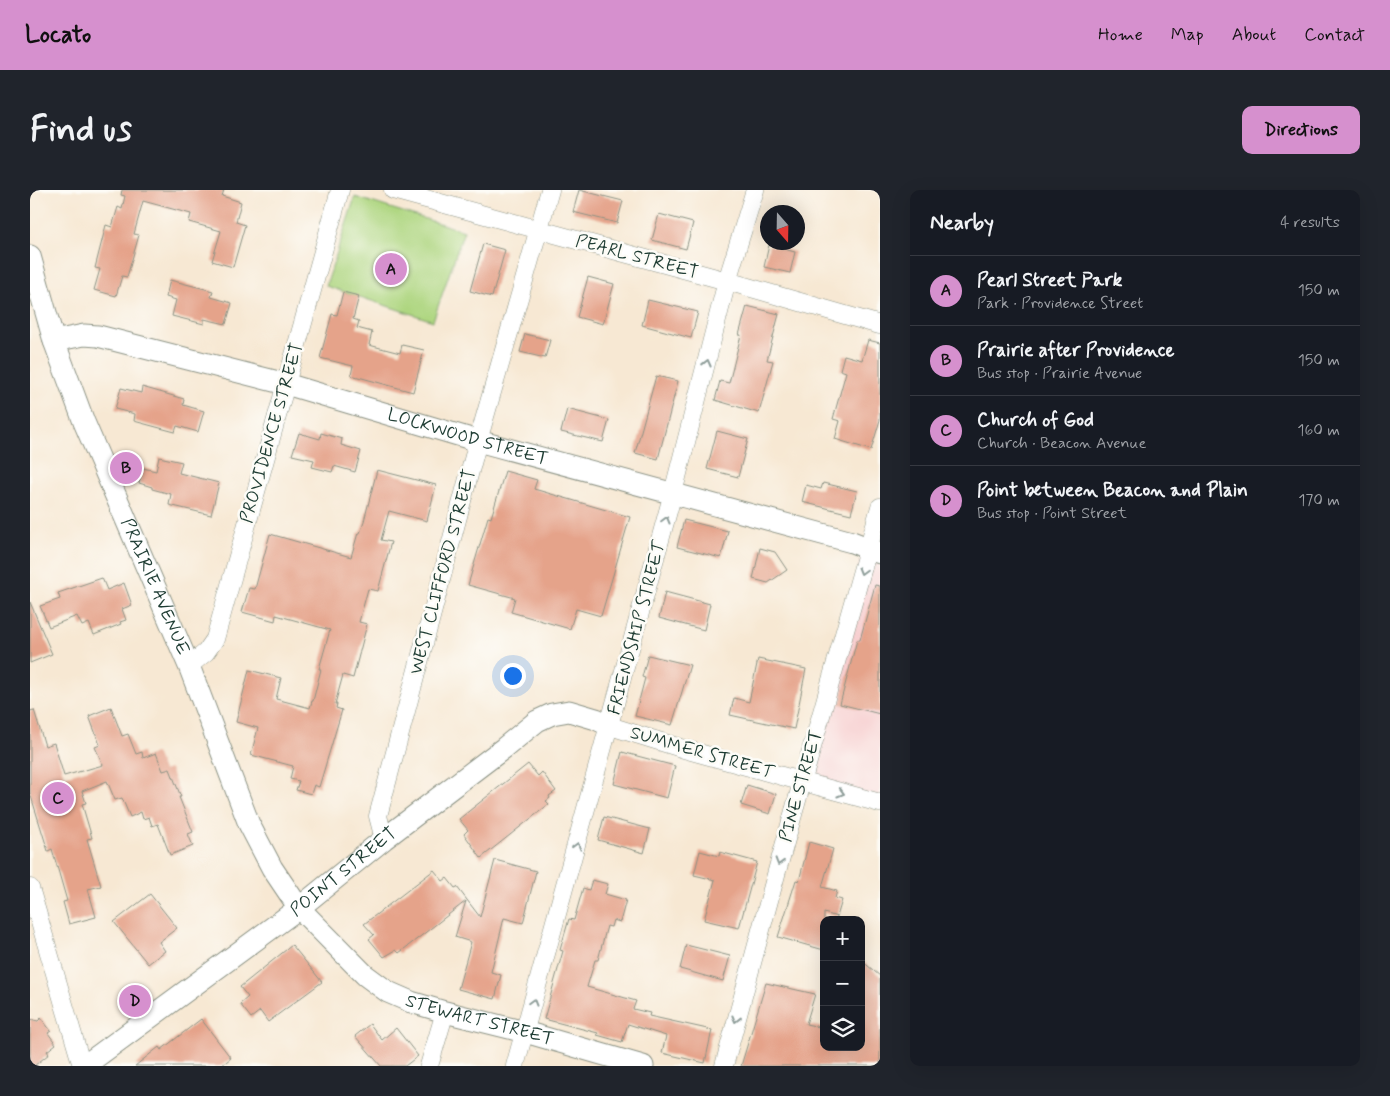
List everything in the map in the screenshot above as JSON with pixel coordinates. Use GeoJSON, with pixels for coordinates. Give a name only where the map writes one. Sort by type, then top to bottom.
{"type":"FeatureCollection","features":[{"type":"Feature","properties":{"kind":"street","name":"PROVIDENCE STREET"},"geometry":{"type":"LineString","coordinates":[[189,666],[206,652],[215,639],[340,190]]}},
{"type":"Feature","properties":{"kind":"street","name":"PEARL STREET"},"geometry":{"type":"LineString","coordinates":[[393,190],[727,281],[880,325]]}},
{"type":"Feature","properties":{"kind":"street","name":"WEST CLIFFORD STREET"},"geometry":{"type":"LineString","coordinates":[[384,839],[378,816],[478,441],[550,190]]}},
{"type":"Feature","properties":{"kind":"street","name":"FRIENDSHIP STREET"},"geometry":{"type":"LineString","coordinates":[[515,1066],[673,494],[727,281],[755,190]]}},
{"type":"Feature","properties":{"kind":"street","name":"PRAIRIE AVENUE"},"geometry":{"type":"LineString","coordinates":[[30,256],[54,341],[84,422],[189,666],[250,824],[272,868],[299,908],[365,975],[377,984]]}},
{"type":"Feature","properties":{"kind":"street","name":"LOCKWOOD STREET"},"geometry":{"type":"LineString","coordinates":[[54,341],[84,335],[98,336],[286,384],[478,441],[852,542],[874,551]]}},
{"type":"Feature","properties":{"kind":"street","name":"PINE STREET"},"geometry":{"type":"LineString","coordinates":[[724,1066],[751,961],[803,782],[874,551],[880,507]]}},
{"type":"Feature","properties":{"kind":"street","name":"POINT STREET"},"geometry":{"type":"LineString","coordinates":[[83,1066],[299,908],[384,839],[537,721],[552,714],[569,711],[596,719],[610,726]]}},
{"type":"Feature","properties":{"kind":"street","name":"SUMMER STREET"},"geometry":{"type":"LineString","coordinates":[[610,726],[880,803]]}},
{"type":"Feature","properties":{"kind":"street"},"geometry":{"type":"LineString","coordinates":[[30,888],[83,1066]]}},
{"type":"Feature","properties":{"kind":"street","name":"STEWART STREET"},"geometry":{"type":"LineString","coordinates":[[377,984],[388,992],[411,1002],[644,1066]]}},
{"type":"Feature","properties":{"kind":"street"},"geometry":{"type":"LineString","coordinates":[[430,1066],[444,1012]]}},
{"type":"Feature","properties":{"kind":"shaded area"},"geometry":{"type":"Polygon","coordinates":[[[880,544],[880,799],[808,780],[863,547],[880,544]]]}},
{"type":"Feature","properties":{"kind":"green space"},"geometry":{"type":"Polygon","coordinates":[[[355,197],[464,231],[433,321],[326,286],[355,197]]]}},
{"type":"Feature","properties":{"kind":"building"},"geometry":{"type":"Polygon","coordinates":[[[122,190],[224,190],[222,196],[241,202],[236,222],[245,225],[233,267],[212,261],[221,231],[189,222],[191,214],[143,201],[134,234],[139,235],[127,277],[122,276],[116,296],[94,290],[100,269],[95,268],[106,225],[112,227],[118,207],[122,209],[125,196],[121,195],[122,190]]]}},
{"type":"Feature","properties":{"kind":"building"},"geometry":{"type":"Polygon","coordinates":[[[579,190],[623,201],[617,223],[573,212],[579,190]]]}},
{"type":"Feature","properties":{"kind":"building"},"geometry":{"type":"Polygon","coordinates":[[[659,214],[693,223],[686,249],[652,240],[659,214]]]}},
{"type":"Feature","properties":{"kind":"building"},"geometry":{"type":"Polygon","coordinates":[[[483,244],[505,250],[492,297],[470,291],[483,244]]]}},
{"type":"Feature","properties":{"kind":"building"},"geometry":{"type":"Polygon","coordinates":[[[768,250],[795,252],[790,273],[764,267],[768,250]]]}},
{"type":"Feature","properties":{"kind":"building"},"geometry":{"type":"Polygon","coordinates":[[[588,277],[614,284],[603,324],[577,317],[588,277]]]}},
{"type":"Feature","properties":{"kind":"building"},"geometry":{"type":"Polygon","coordinates":[[[170,280],[213,291],[211,297],[232,303],[226,324],[204,319],[204,324],[172,316],[176,300],[166,297],[170,280]]]}},
{"type":"Feature","properties":{"kind":"building"},"geometry":{"type":"Polygon","coordinates":[[[343,292],[359,296],[353,319],[359,321],[357,328],[372,332],[369,345],[400,353],[402,345],[424,350],[413,392],[351,375],[353,366],[320,358],[332,314],[337,315],[343,292]]]}},
{"type":"Feature","properties":{"kind":"building"},"geometry":{"type":"Polygon","coordinates":[[[648,300],[698,312],[691,338],[642,325],[648,300]]]}},
{"type":"Feature","properties":{"kind":"building"},"geometry":{"type":"Polygon","coordinates":[[[747,306],[779,314],[767,360],[773,361],[759,413],[715,400],[720,381],[729,383],[747,306]]]}},
{"type":"Feature","properties":{"kind":"building"},"geometry":{"type":"Polygon","coordinates":[[[525,334],[550,340],[545,358],[520,352],[525,334]]]}},
{"type":"Feature","properties":{"kind":"building"},"geometry":{"type":"Polygon","coordinates":[[[868,340],[880,343],[880,420],[871,450],[835,439],[840,421],[833,419],[846,372],[840,370],[844,355],[862,360],[868,340]]]}},
{"type":"Feature","properties":{"kind":"building"},"geometry":{"type":"Polygon","coordinates":[[[656,376],[678,381],[658,459],[635,453],[656,376]]]}},
{"type":"Feature","properties":{"kind":"building"},"geometry":{"type":"Polygon","coordinates":[[[142,387],[184,399],[183,405],[204,411],[198,432],[177,426],[175,432],[134,421],[135,414],[115,409],[121,388],[141,393],[142,387]]]}},
{"type":"Feature","properties":{"kind":"building"},"geometry":{"type":"Polygon","coordinates":[[[567,409],[609,420],[603,442],[561,432],[567,409]]]}},
{"type":"Feature","properties":{"kind":"building"},"geometry":{"type":"Polygon","coordinates":[[[717,431],[748,439],[738,477],[707,469],[717,431]]]}},
{"type":"Feature","properties":{"kind":"building"},"geometry":{"type":"Polygon","coordinates":[[[299,433],[320,439],[321,433],[342,439],[341,445],[361,451],[355,472],[334,466],[332,472],[312,467],[314,460],[292,455],[299,433]]]}},
{"type":"Feature","properties":{"kind":"building"},"geometry":{"type":"Polygon","coordinates":[[[159,457],[182,462],[179,473],[219,483],[211,515],[169,505],[171,494],[139,483],[143,468],[156,471],[159,457]]]}},
{"type":"Feature","properties":{"kind":"building"},"geometry":{"type":"Polygon","coordinates":[[[377,470],[436,485],[427,521],[389,511],[381,540],[391,542],[378,591],[368,589],[359,622],[367,624],[353,678],[343,675],[335,704],[337,704],[336,708],[342,710],[319,787],[314,785],[311,794],[296,790],[299,781],[290,779],[293,766],[251,755],[258,728],[236,722],[249,670],[281,678],[276,699],[310,708],[330,630],[276,615],[275,621],[242,612],[249,588],[255,589],[270,534],[351,557],[358,533],[360,533],[363,525],[377,470]]]}},
{"type":"Feature","properties":{"kind":"building"},"geometry":{"type":"Polygon","coordinates":[[[505,471],[537,480],[534,489],[630,517],[601,616],[576,609],[570,629],[511,612],[515,598],[468,585],[488,517],[491,518],[505,471]]]}},
{"type":"Feature","properties":{"kind":"building"},"geometry":{"type":"Polygon","coordinates":[[[823,483],[857,491],[851,514],[802,502],[806,485],[821,489],[823,483]]]}},
{"type":"Feature","properties":{"kind":"building"},"geometry":{"type":"Polygon","coordinates":[[[684,520],[728,531],[721,558],[677,547],[684,520]]]}},
{"type":"Feature","properties":{"kind":"building"},"geometry":{"type":"Polygon","coordinates":[[[760,548],[775,552],[787,570],[768,583],[753,579],[760,548]]]}},
{"type":"Feature","properties":{"kind":"building"},"geometry":{"type":"Polygon","coordinates":[[[102,578],[107,590],[124,583],[132,605],[122,609],[126,620],[94,635],[89,623],[82,626],[77,616],[49,627],[40,606],[60,599],[58,593],[102,578]]]}},
{"type":"Feature","properties":{"kind":"building"},"geometry":{"type":"Polygon","coordinates":[[[875,585],[880,586],[880,714],[840,704],[857,640],[860,640],[875,585]]]}},
{"type":"Feature","properties":{"kind":"building"},"geometry":{"type":"Polygon","coordinates":[[[665,592],[710,604],[704,630],[659,618],[665,592]]]}},
{"type":"Feature","properties":{"kind":"building"},"geometry":{"type":"Polygon","coordinates":[[[30,602],[52,654],[30,663],[30,602]]]}},
{"type":"Feature","properties":{"kind":"building"},"geometry":{"type":"Polygon","coordinates":[[[648,655],[690,665],[672,725],[635,716],[645,678],[642,677],[648,655]]]}},
{"type":"Feature","properties":{"kind":"building"},"geometry":{"type":"Polygon","coordinates":[[[758,659],[806,669],[794,729],[730,715],[734,698],[749,702],[758,659]]]}},
{"type":"Feature","properties":{"kind":"building"},"geometry":{"type":"Polygon","coordinates":[[[111,707],[122,736],[128,734],[136,754],[142,752],[143,758],[156,753],[163,771],[170,769],[193,832],[188,834],[193,846],[170,855],[158,824],[152,826],[149,817],[143,819],[141,812],[130,817],[122,798],[115,800],[107,781],[82,791],[86,803],[82,804],[92,838],[87,839],[101,886],[88,889],[96,917],[69,924],[63,902],[67,901],[52,849],[48,851],[30,793],[30,711],[34,710],[45,746],[54,743],[64,776],[103,765],[95,747],[100,745],[89,716],[111,707]]]}},
{"type":"Feature","properties":{"kind":"building"},"geometry":{"type":"Polygon","coordinates":[[[622,752],[675,766],[667,798],[614,784],[622,752]]]}},
{"type":"Feature","properties":{"kind":"building"},"geometry":{"type":"Polygon","coordinates":[[[528,764],[538,776],[542,772],[556,791],[546,801],[549,804],[481,858],[464,834],[468,830],[459,819],[528,764]]]}},
{"type":"Feature","properties":{"kind":"building"},"geometry":{"type":"Polygon","coordinates":[[[747,785],[776,794],[770,814],[741,805],[747,785]]]}},
{"type":"Feature","properties":{"kind":"building"},"geometry":{"type":"Polygon","coordinates":[[[604,817],[650,829],[644,853],[598,840],[604,817]]]}},
{"type":"Feature","properties":{"kind":"building"},"geometry":{"type":"Polygon","coordinates":[[[809,842],[833,849],[822,887],[837,891],[835,898],[842,900],[837,916],[824,913],[824,916],[820,916],[820,949],[778,937],[796,880],[799,881],[809,842]]]}},
{"type":"Feature","properties":{"kind":"building"},"geometry":{"type":"Polygon","coordinates":[[[700,851],[719,856],[720,852],[757,862],[739,928],[704,920],[715,880],[694,875],[700,851]]]}},
{"type":"Feature","properties":{"kind":"building"},"geometry":{"type":"Polygon","coordinates":[[[495,860],[536,871],[523,923],[504,918],[491,972],[501,975],[495,999],[458,989],[471,942],[455,937],[466,901],[399,953],[396,950],[384,957],[369,939],[374,935],[364,924],[434,870],[443,881],[447,878],[455,888],[457,887],[480,917],[495,860]]]}},
{"type":"Feature","properties":{"kind":"building"},"geometry":{"type":"Polygon","coordinates":[[[592,880],[608,884],[605,894],[626,900],[620,922],[613,920],[611,927],[607,926],[598,960],[595,960],[587,987],[636,1001],[633,1009],[650,1013],[649,1016],[712,1030],[705,1063],[662,1053],[666,1036],[628,1024],[622,1042],[597,1035],[598,1033],[544,1019],[563,951],[560,950],[569,919],[574,920],[583,888],[589,890],[592,880]]]}},
{"type":"Feature","properties":{"kind":"building"},"geometry":{"type":"Polygon","coordinates":[[[150,894],[177,928],[159,942],[165,951],[148,964],[114,922],[150,894]]]}},
{"type":"Feature","properties":{"kind":"building"},"geometry":{"type":"Polygon","coordinates":[[[292,945],[322,982],[268,1022],[260,1011],[251,1018],[240,1004],[248,997],[240,987],[292,945]]]}},
{"type":"Feature","properties":{"kind":"building"},"geometry":{"type":"Polygon","coordinates":[[[686,945],[730,956],[723,981],[680,969],[686,945]]]}},
{"type":"Feature","properties":{"kind":"building"},"geometry":{"type":"Polygon","coordinates":[[[865,963],[880,976],[880,1066],[741,1066],[766,983],[815,994],[806,1024],[820,1027],[820,1051],[865,1051],[865,963]]]}},
{"type":"Feature","properties":{"kind":"building"},"geometry":{"type":"Polygon","coordinates":[[[41,1018],[51,1031],[48,1033],[56,1044],[47,1051],[49,1054],[34,1066],[30,1066],[30,1019],[38,1021],[41,1018]]]}},
{"type":"Feature","properties":{"kind":"building"},"geometry":{"type":"Polygon","coordinates":[[[201,1019],[231,1058],[221,1066],[135,1066],[159,1047],[161,1050],[201,1019]]]}},
{"type":"Feature","properties":{"kind":"building"},"geometry":{"type":"Polygon","coordinates":[[[370,1024],[382,1040],[396,1028],[418,1056],[405,1066],[381,1066],[355,1036],[370,1024]]]}},
{"type":"Feature","properties":{"kind":"place","name":"Pearl Street Park"},"geometry":{"type":"Point","coordinates":[391,269]}},
{"type":"Feature","properties":{"kind":"place","name":"Prairie after Providence"},"geometry":{"type":"Point","coordinates":[126,468]}},
{"type":"Feature","properties":{"kind":"place","name":"Church of God"},"geometry":{"type":"Point","coordinates":[58,798]}},
{"type":"Feature","properties":{"kind":"place","name":"Point between Beacon and Plain"},"geometry":{"type":"Point","coordinates":[135,1001]}}]}
